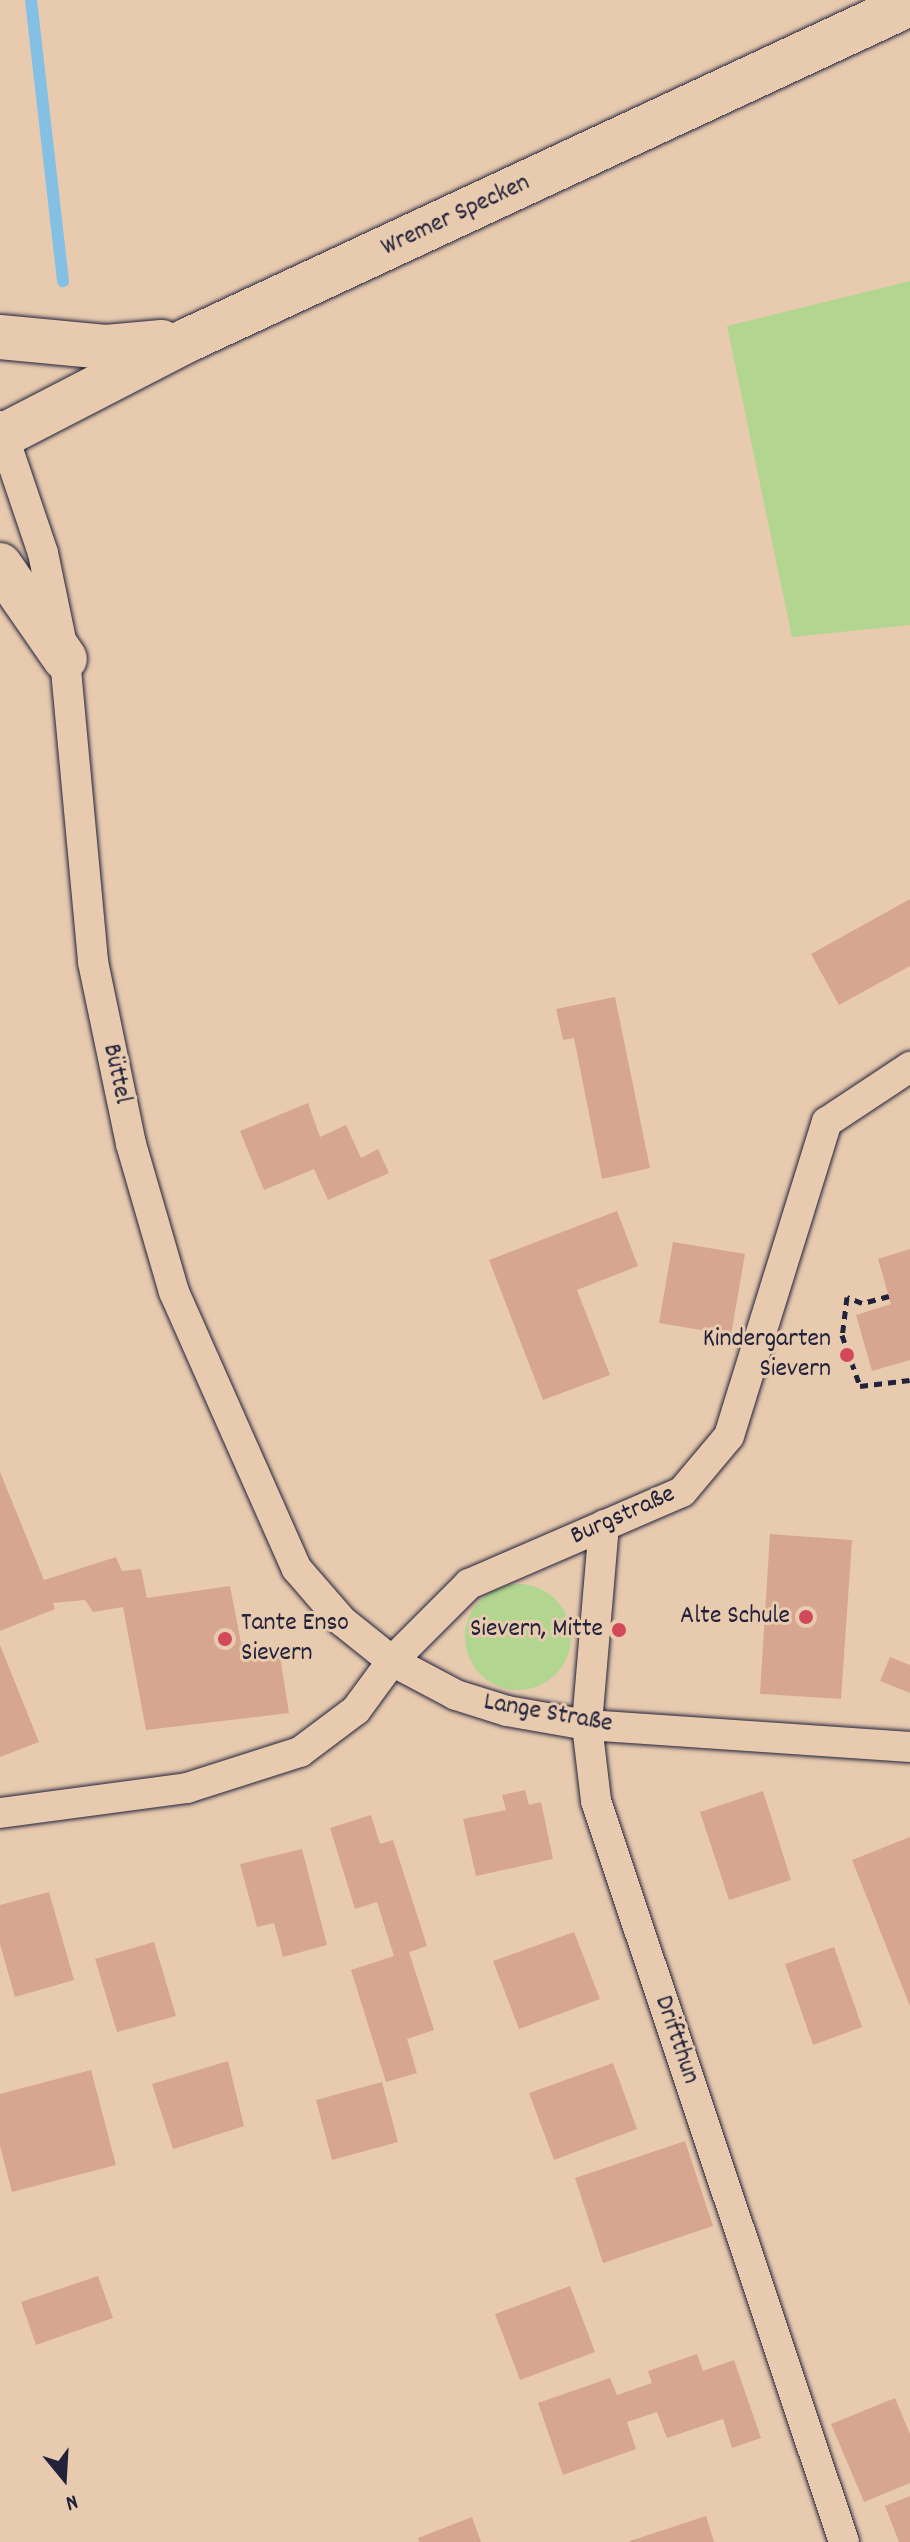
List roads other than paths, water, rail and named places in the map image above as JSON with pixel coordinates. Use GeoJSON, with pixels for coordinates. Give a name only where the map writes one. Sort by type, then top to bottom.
{"type":"FeatureCollection","features":[{"type":"Feature","properties":{"kind":"street","name":"Wremer Specken"},"geometry":{"type":"LineString","coordinates":[[2,433],[188,340],[910,4]]}},
{"type":"Feature","properties":{"kind":"street"},"geometry":{"type":"LineString","coordinates":[[0,337],[106,347],[188,340]]}},
{"type":"Feature","properties":{"kind":"street","name":"Büttel"},"geometry":{"type":"LineString","coordinates":[[2,433],[43,553],[65,659],[93,962],[131,1144],[174,1292],[297,1569],[342,1621],[392,1661]]}},
{"type":"Feature","properties":{"kind":"street"},"geometry":{"type":"LineString","coordinates":[[0,565],[65,659]]}},
{"type":"Feature","properties":{"kind":"street","name":"Burgstraße"},"geometry":{"type":"LineString","coordinates":[[392,1661],[469,1584],[682,1492],[729,1436],[827,1122],[910,1067]]}},
{"type":"Feature","properties":{"kind":"street","name":"Driftthun"},"geometry":{"type":"LineString","coordinates":[[604,1525],[587,1725],[596,1801],[844,2542]]}},
{"type":"Feature","properties":{"kind":"street"},"geometry":{"type":"LineString","coordinates":[[0,1813],[187,1788],[300,1752],[356,1710],[392,1661]]}},
{"type":"Feature","properties":{"kind":"street","name":"Lange Straße"},"geometry":{"type":"LineString","coordinates":[[392,1661],[456,1695],[587,1725],[910,1747]]}},
{"type":"Feature","properties":{"kind":"waterway"},"geometry":{"type":"LineString","coordinates":[[31,0],[63,281]]}},
{"type":"Feature","properties":{"kind":"place","name":"Kindergarten Sievern"},"geometry":{"type":"Point","coordinates":[847,1355]}},
{"type":"Feature","properties":{"kind":"place","name":"Alte Schule"},"geometry":{"type":"Point","coordinates":[806,1617]}},
{"type":"Feature","properties":{"kind":"place","name":"Sievern, Mitte"},"geometry":{"type":"Point","coordinates":[619,1630]}},
{"type":"Feature","properties":{"kind":"place","name":"Tante Enso Sievern"},"geometry":{"type":"Point","coordinates":[225,1639]}}]}
